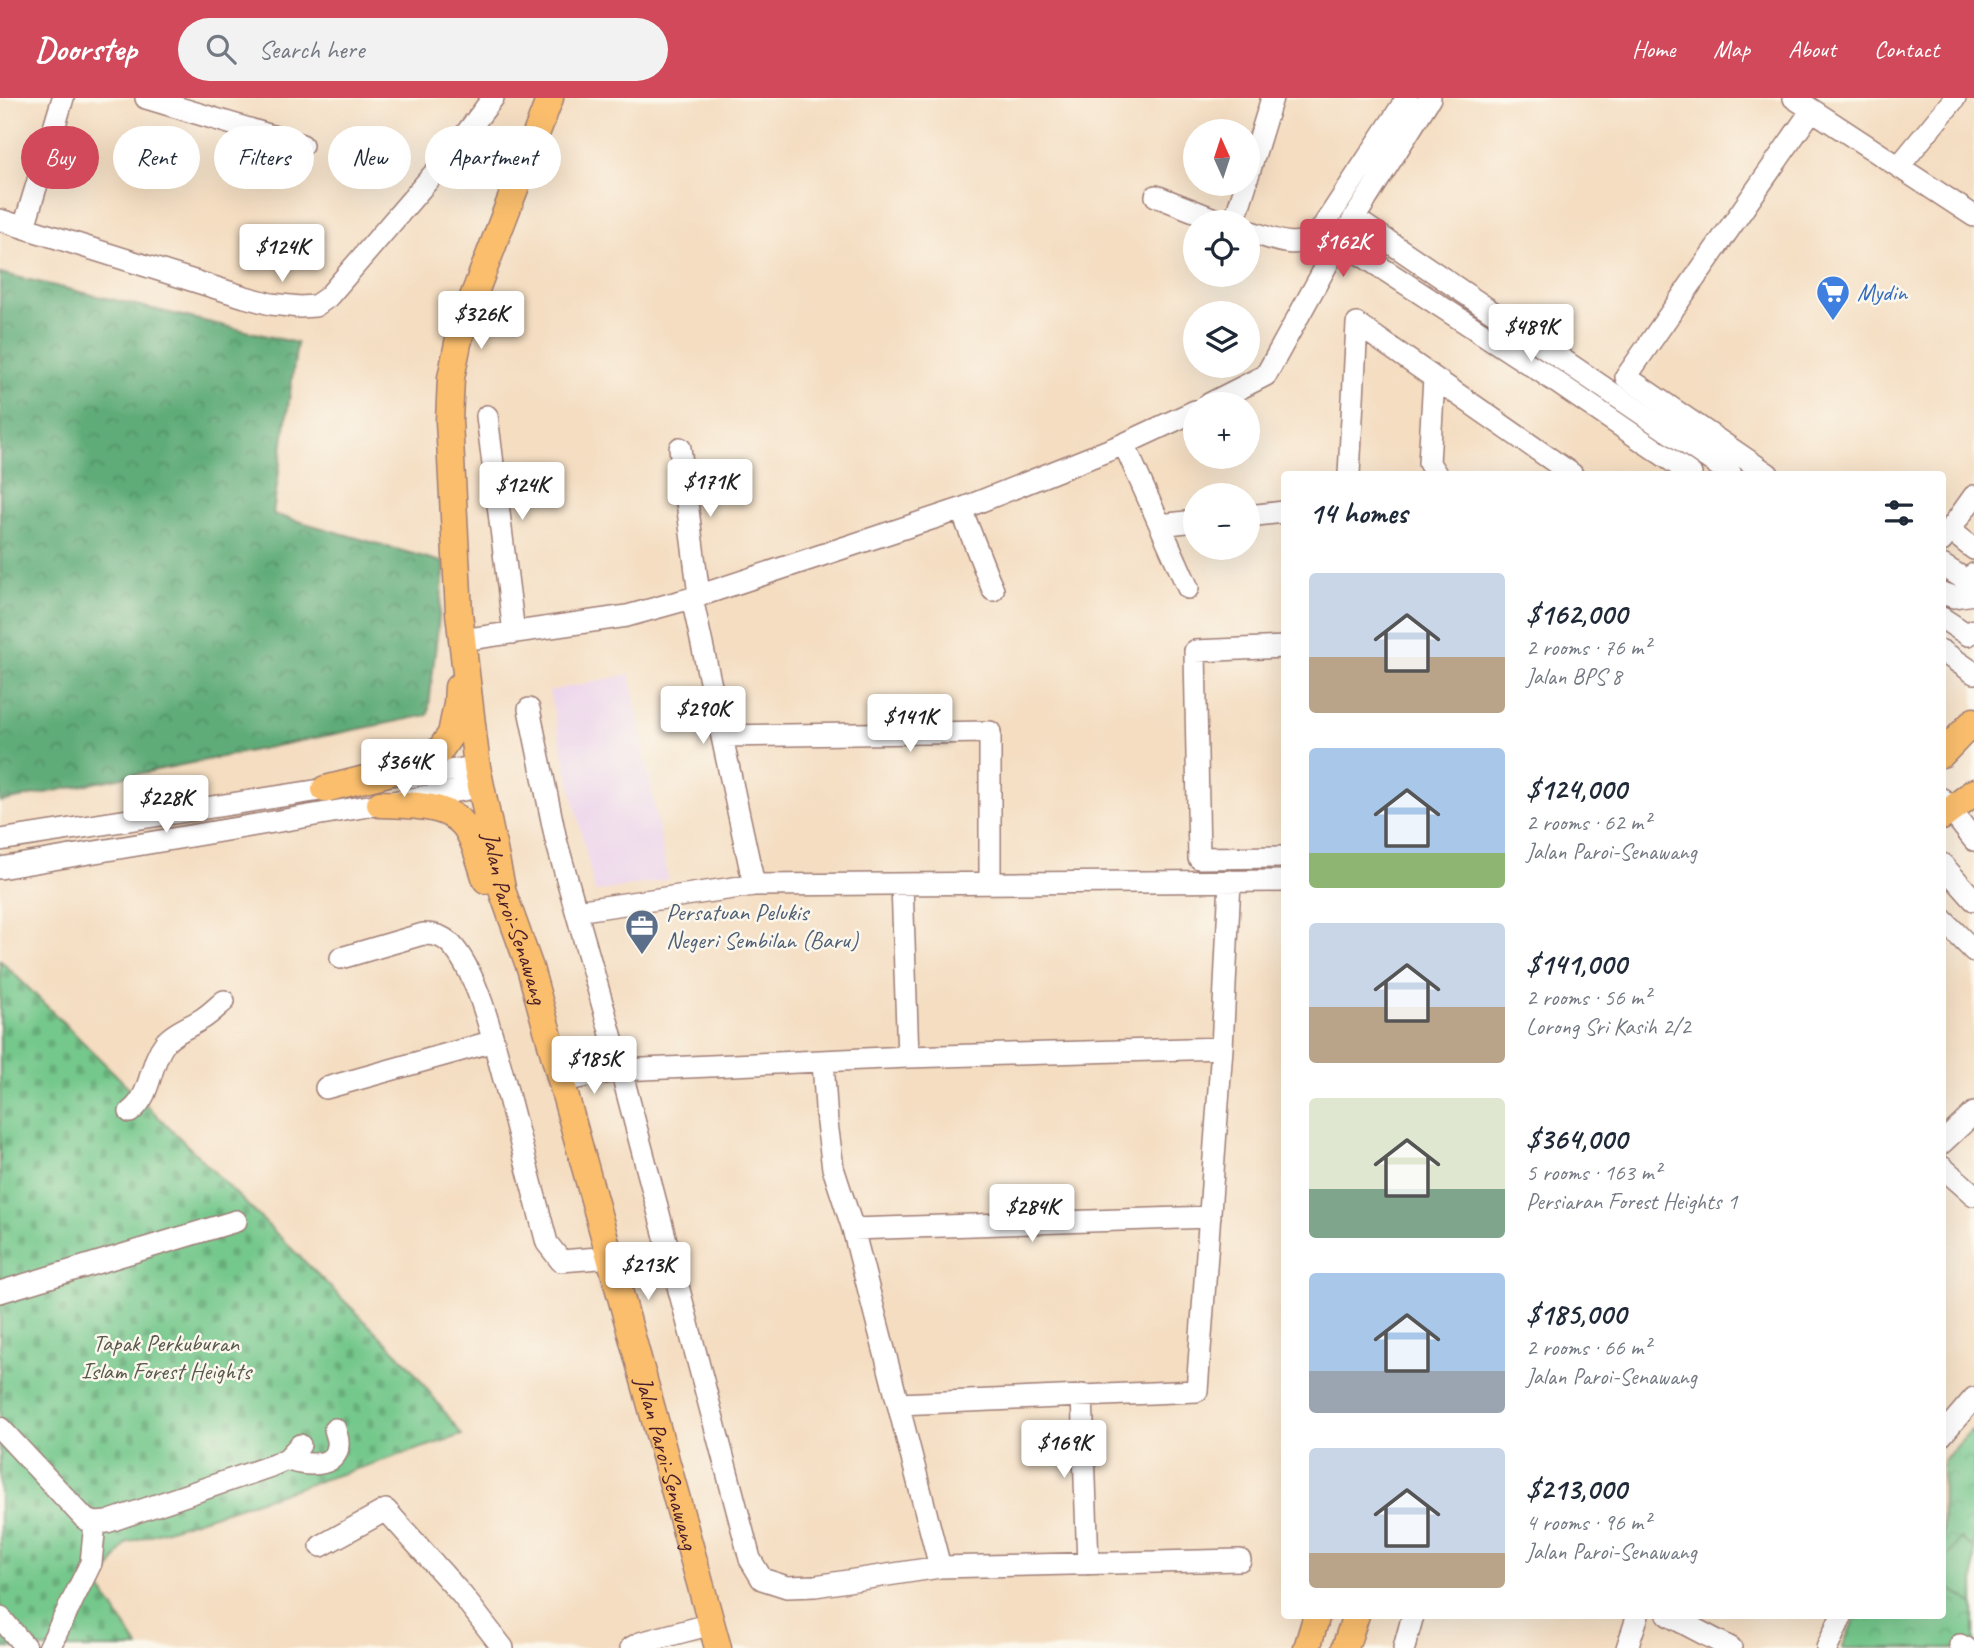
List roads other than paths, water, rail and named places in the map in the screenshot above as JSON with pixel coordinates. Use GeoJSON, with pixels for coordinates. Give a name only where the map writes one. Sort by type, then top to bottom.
{"type":"FeatureCollection","features":[{"type":"Feature","properties":{"kind":"main road","name":"Jalan Paroi-Senawang"},"geometry":{"type":"LineString","coordinates":[[550,98],[470,305],[451,378],[449,421],[459,613],[479,777],[503,893],[530,968],[715,1636]]}},
{"type":"Feature","properties":{"kind":"main road"},"geometry":{"type":"LineString","coordinates":[[325,789],[424,764],[438,753],[452,734],[457,704],[459,613]]}},
{"type":"Feature","properties":{"kind":"main road"},"geometry":{"type":"LineString","coordinates":[[1946,750],[1974,721]]}},
{"type":"Feature","properties":{"kind":"main road"},"geometry":{"type":"LineString","coordinates":[[1946,757],[1974,736]]}},
{"type":"Feature","properties":{"kind":"main road"},"geometry":{"type":"LineString","coordinates":[[1946,809],[1974,792]]}},
{"type":"Feature","properties":{"kind":"main road"},"geometry":{"type":"LineString","coordinates":[[380,804],[420,805],[440,810],[469,831],[503,929],[530,968]]}},
{"type":"Feature","properties":{"kind":"main road"},"geometry":{"type":"LineString","coordinates":[[1307,1648],[1316,1619]]}},
{"type":"Feature","properties":{"kind":"main road"},"geometry":{"type":"LineString","coordinates":[[1345,1648],[1355,1619]]}},
{"type":"Feature","properties":{"kind":"street"},"geometry":{"type":"LineString","coordinates":[[24,228],[63,98]]}},
{"type":"Feature","properties":{"kind":"street"},"geometry":{"type":"LineString","coordinates":[[146,98],[239,126]]}},
{"type":"Feature","properties":{"kind":"street"},"geometry":{"type":"LineString","coordinates":[[0,220],[245,297],[271,304],[315,306],[328,297],[449,156],[493,98]]}},
{"type":"Feature","properties":{"kind":"street"},"geometry":{"type":"LineString","coordinates":[[1260,137],[1272,98]]}},
{"type":"Feature","properties":{"kind":"street"},"geometry":{"type":"LineString","coordinates":[[1260,235],[1295,245],[1309,241],[1318,234],[1407,98]]}},
{"type":"Feature","properties":{"kind":"street"},"geometry":{"type":"LineString","coordinates":[[1233,392],[1266,375],[1340,241],[1430,98]]}},
{"type":"Feature","properties":{"kind":"street"},"geometry":{"type":"LineString","coordinates":[[1900,165],[1955,98]]}},
{"type":"Feature","properties":{"kind":"street"},"geometry":{"type":"LineString","coordinates":[[1764,471],[1626,377],[1803,104],[1900,165],[1974,216]]}},
{"type":"Feature","properties":{"kind":"street"},"geometry":{"type":"LineString","coordinates":[[1156,195],[1193,210]]}},
{"type":"Feature","properties":{"kind":"street"},"geometry":{"type":"LineString","coordinates":[[1354,218],[1727,471]]}},
{"type":"Feature","properties":{"kind":"street"},"geometry":{"type":"LineString","coordinates":[[1340,241],[1543,373],[1687,471]]}},
{"type":"Feature","properties":{"kind":"street"},"geometry":{"type":"LineString","coordinates":[[1349,471],[1357,324],[1568,471]]}},
{"type":"Feature","properties":{"kind":"street"},"geometry":{"type":"LineString","coordinates":[[1434,378],[1429,463],[1434,471]]}},
{"type":"Feature","properties":{"kind":"street"},"geometry":{"type":"LineString","coordinates":[[487,416],[514,633]]}},
{"type":"Feature","properties":{"kind":"street"},"geometry":{"type":"LineString","coordinates":[[462,640],[627,616],[696,596],[961,509],[1124,444],[1183,417]]}},
{"type":"Feature","properties":{"kind":"street"},"geometry":{"type":"LineString","coordinates":[[1124,444],[1188,588]]}},
{"type":"Feature","properties":{"kind":"street"},"geometry":{"type":"LineString","coordinates":[[680,448],[696,596],[754,885]]}},
{"type":"Feature","properties":{"kind":"street"},"geometry":{"type":"LineString","coordinates":[[1974,496],[1947,535],[1974,549]]}},
{"type":"Feature","properties":{"kind":"street"},"geometry":{"type":"LineString","coordinates":[[961,509],[993,590]]}},
{"type":"Feature","properties":{"kind":"street"},"geometry":{"type":"LineString","coordinates":[[1260,515],[1281,512]]}},
{"type":"Feature","properties":{"kind":"street"},"geometry":{"type":"LineString","coordinates":[[1160,525],[1183,523]]}},
{"type":"Feature","properties":{"kind":"street"},"geometry":{"type":"LineString","coordinates":[[1946,568],[1966,580],[1974,574]]}},
{"type":"Feature","properties":{"kind":"street"},"geometry":{"type":"LineString","coordinates":[[1946,594],[1954,597],[1974,594]]}},
{"type":"Feature","properties":{"kind":"street"},"geometry":{"type":"LineString","coordinates":[[1946,621],[1968,635],[1974,630]]}},
{"type":"Feature","properties":{"kind":"street"},"geometry":{"type":"LineString","coordinates":[[1281,647],[1195,651],[1199,858],[1281,857]]}},
{"type":"Feature","properties":{"kind":"street"},"geometry":{"type":"LineString","coordinates":[[1946,653],[1974,673]]}},
{"type":"Feature","properties":{"kind":"street"},"geometry":{"type":"LineString","coordinates":[[529,709],[556,840],[621,1070],[750,1559],[762,1579],[787,1587],[940,1567],[1240,1560]]}},
{"type":"Feature","properties":{"kind":"street"},"geometry":{"type":"LineString","coordinates":[[722,736],[990,732],[990,883]]}},
{"type":"Feature","properties":{"kind":"street"},"geometry":{"type":"LineString","coordinates":[[0,840],[325,789],[479,777]]}},
{"type":"Feature","properties":{"kind":"street"},"geometry":{"type":"LineString","coordinates":[[0,868],[380,804],[479,777]]}},
{"type":"Feature","properties":{"kind":"street"},"geometry":{"type":"LineString","coordinates":[[1946,809],[1974,840]]}},
{"type":"Feature","properties":{"kind":"street"},"geometry":{"type":"LineString","coordinates":[[1946,868],[1974,900]]}},
{"type":"Feature","properties":{"kind":"street"},"geometry":{"type":"LineString","coordinates":[[899,1404],[1197,1391],[1222,1048],[1230,881]]}},
{"type":"Feature","properties":{"kind":"street"},"geometry":{"type":"LineString","coordinates":[[576,911],[754,885],[1281,881]]}},
{"type":"Feature","properties":{"kind":"street"},"geometry":{"type":"LineString","coordinates":[[902,884],[908,1057]]}},
{"type":"Feature","properties":{"kind":"street"},"geometry":{"type":"LineString","coordinates":[[1946,923],[1974,951]]}},
{"type":"Feature","properties":{"kind":"street"},"geometry":{"type":"LineString","coordinates":[[341,958],[423,934],[435,934],[445,939],[463,961],[494,1041],[547,1243],[561,1261],[611,1257]]}},
{"type":"Feature","properties":{"kind":"street"},"geometry":{"type":"LineString","coordinates":[[130,1112],[141,1104],[153,1068],[166,1042],[224,1001]]}},
{"type":"Feature","properties":{"kind":"street"},"geometry":{"type":"LineString","coordinates":[[326,1088],[494,1041]]}},
{"type":"Feature","properties":{"kind":"street"},"geometry":{"type":"LineString","coordinates":[[561,1081],[621,1070],[908,1057],[1222,1048]]}},
{"type":"Feature","properties":{"kind":"street"},"geometry":{"type":"LineString","coordinates":[[823,1061],[833,1168],[853,1229],[940,1567]]}},
{"type":"Feature","properties":{"kind":"street"},"geometry":{"type":"LineString","coordinates":[[1946,1139],[1974,1113]]}},
{"type":"Feature","properties":{"kind":"street"},"geometry":{"type":"LineString","coordinates":[[1946,1170],[1974,1195]]}},
{"type":"Feature","properties":{"kind":"street"},"geometry":{"type":"LineString","coordinates":[[853,1229],[1210,1217]]}},
{"type":"Feature","properties":{"kind":"street"},"geometry":{"type":"LineString","coordinates":[[0,1292],[236,1221]]}},
{"type":"Feature","properties":{"kind":"street"},"geometry":{"type":"LineString","coordinates":[[1082,1395],[1088,1564]]}},
{"type":"Feature","properties":{"kind":"street"},"geometry":{"type":"LineString","coordinates":[[1946,1431],[1973,1403]]}},
{"type":"Feature","properties":{"kind":"street"},"geometry":{"type":"LineString","coordinates":[[0,1427],[85,1519],[95,1523],[107,1522],[294,1452],[295,1463],[326,1462],[334,1457],[339,1447],[335,1429]]}},
{"type":"Feature","properties":{"kind":"street"},"geometry":{"type":"LineString","coordinates":[[321,1546],[386,1510],[462,1595],[503,1648]]}},
{"type":"Feature","properties":{"kind":"street"},"geometry":{"type":"LineString","coordinates":[[49,1648],[91,1563],[95,1523]]}},
{"type":"Feature","properties":{"kind":"street"},"geometry":{"type":"LineString","coordinates":[[0,1617],[26,1648]]}},
{"type":"Feature","properties":{"kind":"street"},"geometry":{"type":"LineString","coordinates":[[1404,1648],[1412,1619]]}},
{"type":"Feature","properties":{"kind":"street"},"geometry":{"type":"LineString","coordinates":[[1627,1648],[1637,1619]]}},
{"type":"Feature","properties":{"kind":"street"},"geometry":{"type":"LineString","coordinates":[[1676,1619],[1731,1648]]}},
{"type":"Feature","properties":{"kind":"street"},"geometry":{"type":"LineString","coordinates":[[1827,1648],[1840,1619]]}},
{"type":"Feature","properties":{"kind":"street"},"geometry":{"type":"LineString","coordinates":[[631,1648],[640,1643],[715,1636]]}},
{"type":"Feature","properties":{"kind":"place","name":"Mydin"},"geometry":{"type":"Point","coordinates":[1833,322]}},
{"type":"Feature","properties":{"kind":"place","name":"Persatuan Pelukis Negeri Sembilan (Baru)"},"geometry":{"type":"Point","coordinates":[642,956]}},
{"type":"Feature","properties":{"kind":"park label","name":"Tapak Perkuburan Islam Forest Heights"},"geometry":{"type":"Point","coordinates":[166,1357]}}]}
